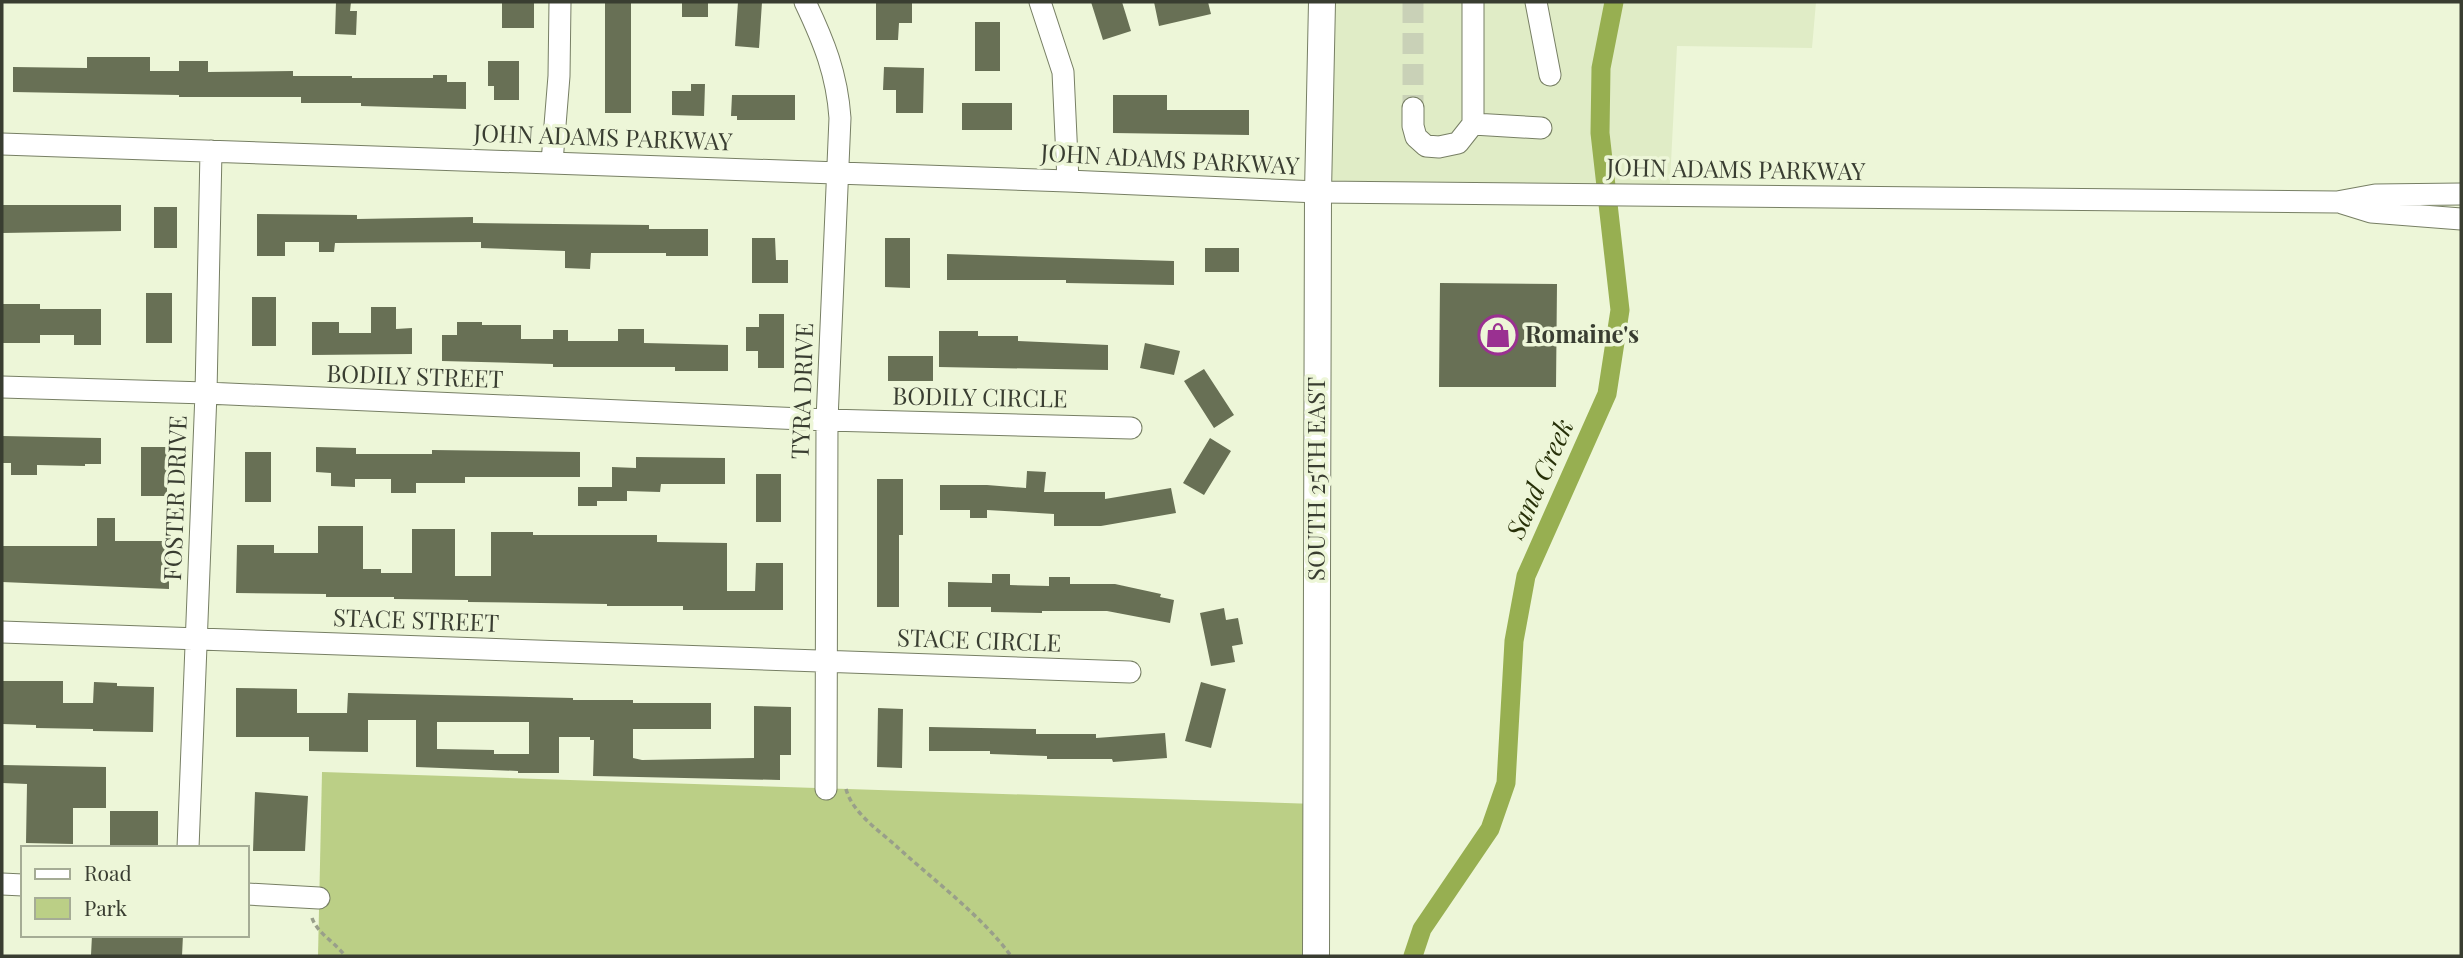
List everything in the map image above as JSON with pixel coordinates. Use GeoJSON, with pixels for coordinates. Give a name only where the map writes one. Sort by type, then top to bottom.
{"type":"FeatureCollection","features":[{"type":"Feature","properties":{"kind":"main road","name":"SOUTH 25TH EAST"},"geometry":{"type":"LineString","coordinates":[[1316,956],[1318,192],[1322,2]]}},
{"type":"Feature","properties":{"kind":"street"},"geometry":{"type":"LineString","coordinates":[[552,162],[559,76],[560,2]]}},
{"type":"Feature","properties":{"kind":"street","name":"TYRA DRIVE"},"geometry":{"type":"LineString","coordinates":[[805,2],[824,41],[838,93],[840,118],[827,421],[828,662],[836,788]]}},
{"type":"Feature","properties":{"kind":"street"},"geometry":{"type":"LineString","coordinates":[[1040,2],[1063,72],[1068,181]]}},
{"type":"Feature","properties":{"kind":"street"},"geometry":{"type":"LineString","coordinates":[[1413,108],[1416,137],[1426,146],[1439,148],[1458,143],[1472,124],[1473,2]]}},
{"type":"Feature","properties":{"kind":"street"},"geometry":{"type":"LineString","coordinates":[[1536,2],[1550,75]]}},
{"type":"Feature","properties":{"kind":"street"},"geometry":{"type":"LineString","coordinates":[[1472,124],[1541,128]]}},
{"type":"Feature","properties":{"kind":"street","name":"JOHN ADAMS PARKWAY"},"geometry":{"type":"LineString","coordinates":[[2,144],[1318,192],[2337,202],[2375,195],[2461,194]]}},
{"type":"Feature","properties":{"kind":"street","name":"FOSTER DRIVE"},"geometry":{"type":"LineString","coordinates":[[188,846],[206,393],[211,151]]}},
{"type":"Feature","properties":{"kind":"street","name":"JOHN ADAMS PARKWAY"},"geometry":{"type":"LineString","coordinates":[[2337,202],[2371,212],[2461,219]]}},
{"type":"Feature","properties":{"kind":"street","name":"BODILY STREET"},"geometry":{"type":"LineString","coordinates":[[2,387],[206,393],[827,421]]}},
{"type":"Feature","properties":{"kind":"street","name":"BODILY CIRCLE"},"geometry":{"type":"LineString","coordinates":[[827,421],[1131,428]]}},
{"type":"Feature","properties":{"kind":"street","name":"STACE STREET"},"geometry":{"type":"LineString","coordinates":[[2,632],[828,662]]}},
{"type":"Feature","properties":{"kind":"street","name":"STACE CIRCLE"},"geometry":{"type":"LineString","coordinates":[[828,662],[1130,672]]}},
{"type":"Feature","properties":{"kind":"street"},"geometry":{"type":"LineString","coordinates":[[2,884],[21,885]]}},
{"type":"Feature","properties":{"kind":"street"},"geometry":{"type":"LineString","coordinates":[[248,894],[315,908]]}},
{"type":"Feature","properties":{"kind":"path"},"geometry":{"type":"LineString","coordinates":[[836,788],[848,797],[864,817],[979,921],[1011,956]]}},
{"type":"Feature","properties":{"kind":"path"},"geometry":{"type":"LineString","coordinates":[[315,908],[315,927],[338,946],[345,956]]}},
{"type":"Feature","properties":{"kind":"shaded area"},"geometry":{"type":"Polygon","coordinates":[[[1322,2],[1816,2],[1812,48],[1677,46],[1669,201],[1318,192],[1322,2]]]}},
{"type":"Feature","properties":{"kind":"green space"},"geometry":{"type":"Polygon","coordinates":[[[322,772],[1316,804],[1316,956],[318,956],[322,772]]]}},
{"type":"Feature","properties":{"kind":"building"},"geometry":{"type":"Polygon","coordinates":[[[336,2],[351,2],[350,11],[357,11],[356,35],[335,34],[336,2]]]}},
{"type":"Feature","properties":{"kind":"building"},"geometry":{"type":"Polygon","coordinates":[[[502,2],[534,2],[534,28],[502,28],[502,2]]]}},
{"type":"Feature","properties":{"kind":"building"},"geometry":{"type":"Polygon","coordinates":[[[605,2],[631,2],[631,113],[605,113],[605,2]]]}},
{"type":"Feature","properties":{"kind":"building"},"geometry":{"type":"Polygon","coordinates":[[[682,2],[708,2],[708,17],[682,17],[682,2]]]}},
{"type":"Feature","properties":{"kind":"building"},"geometry":{"type":"Polygon","coordinates":[[[738,2],[762,2],[759,48],[735,46],[738,2]]]}},
{"type":"Feature","properties":{"kind":"building"},"geometry":{"type":"Polygon","coordinates":[[[876,2],[912,2],[912,23],[899,23],[898,40],[876,40],[876,2]]]}},
{"type":"Feature","properties":{"kind":"building"},"geometry":{"type":"Polygon","coordinates":[[[1091,2],[1122,2],[1131,31],[1103,40],[1091,2]]]}},
{"type":"Feature","properties":{"kind":"building"},"geometry":{"type":"Polygon","coordinates":[[[1154,2],[1208,2],[1211,14],[1159,26],[1154,2]]]}},
{"type":"Feature","properties":{"kind":"building"},"geometry":{"type":"Polygon","coordinates":[[[975,22],[1000,22],[1000,71],[975,71],[975,22]]]}},
{"type":"Feature","properties":{"kind":"building"},"geometry":{"type":"Polygon","coordinates":[[[87,57],[150,57],[150,71],[179,71],[179,61],[208,61],[208,72],[293,71],[293,76],[352,78],[433,78],[433,75],[447,75],[447,82],[466,82],[466,109],[361,106],[361,103],[301,103],[301,97],[179,97],[13,92],[13,67],[87,68],[87,57]]]}},
{"type":"Feature","properties":{"kind":"building"},"geometry":{"type":"Polygon","coordinates":[[[488,61],[519,61],[519,100],[494,100],[494,86],[488,86],[488,61]]]}},
{"type":"Feature","properties":{"kind":"building"},"geometry":{"type":"Polygon","coordinates":[[[884,67],[924,68],[923,113],[896,113],[896,90],[883,90],[884,67]]]}},
{"type":"Feature","properties":{"kind":"building"},"geometry":{"type":"Polygon","coordinates":[[[691,84],[705,84],[704,116],[672,115],[672,91],[691,91],[691,84]]]}},
{"type":"Feature","properties":{"kind":"building"},"geometry":{"type":"Polygon","coordinates":[[[732,95],[795,95],[795,120],[737,120],[737,116],[731,116],[732,95]]]}},
{"type":"Feature","properties":{"kind":"building"},"geometry":{"type":"Polygon","coordinates":[[[1113,95],[1167,95],[1167,110],[1249,110],[1249,135],[1113,133],[1113,95]]]}},
{"type":"Feature","properties":{"kind":"building"},"geometry":{"type":"Polygon","coordinates":[[[962,103],[1012,103],[1012,130],[962,130],[962,103]]]}},
{"type":"Feature","properties":{"kind":"building"},"geometry":{"type":"Polygon","coordinates":[[[2,205],[121,205],[121,231],[2,233],[2,205]]]}},
{"type":"Feature","properties":{"kind":"building"},"geometry":{"type":"Polygon","coordinates":[[[154,207],[177,207],[177,248],[154,248],[154,207]]]}},
{"type":"Feature","properties":{"kind":"building"},"geometry":{"type":"Polygon","coordinates":[[[257,214],[357,215],[357,219],[473,217],[473,223],[649,225],[649,229],[708,229],[708,256],[591,253],[590,269],[565,268],[565,251],[481,248],[481,242],[335,243],[334,252],[319,252],[319,242],[285,242],[285,256],[257,256],[257,214]]]}},
{"type":"Feature","properties":{"kind":"building"},"geometry":{"type":"Polygon","coordinates":[[[752,238],[775,238],[776,260],[788,260],[788,283],[752,283],[752,238]]]}},
{"type":"Feature","properties":{"kind":"building"},"geometry":{"type":"Polygon","coordinates":[[[885,238],[910,238],[910,288],[885,287],[885,238]]]}},
{"type":"Feature","properties":{"kind":"building"},"geometry":{"type":"Polygon","coordinates":[[[1205,248],[1239,248],[1239,272],[1205,272],[1205,248]]]}},
{"type":"Feature","properties":{"kind":"building"},"geometry":{"type":"Polygon","coordinates":[[[947,254],[1174,261],[1174,285],[1066,283],[1066,280],[947,280],[947,254]]]}},
{"type":"Feature","properties":{"kind":"building","name":"Romaine's"},"geometry":{"type":"Polygon","coordinates":[[[1440,283],[1557,284],[1556,387],[1439,387],[1440,283]]]}},
{"type":"Feature","properties":{"kind":"building"},"geometry":{"type":"Polygon","coordinates":[[[146,293],[172,293],[172,343],[146,343],[146,293]]]}},
{"type":"Feature","properties":{"kind":"building"},"geometry":{"type":"Polygon","coordinates":[[[252,297],[276,297],[276,346],[252,346],[252,297]]]}},
{"type":"Feature","properties":{"kind":"building"},"geometry":{"type":"Polygon","coordinates":[[[2,304],[40,304],[40,309],[101,309],[101,345],[74,345],[74,335],[40,335],[40,343],[2,343],[2,304]]]}},
{"type":"Feature","properties":{"kind":"building"},"geometry":{"type":"Polygon","coordinates":[[[371,307],[396,307],[396,329],[412,328],[412,354],[312,355],[312,322],[339,322],[339,333],[371,333],[371,307]]]}},
{"type":"Feature","properties":{"kind":"building"},"geometry":{"type":"Polygon","coordinates":[[[759,314],[784,314],[784,368],[758,368],[758,351],[746,351],[746,327],[759,327],[759,314]]]}},
{"type":"Feature","properties":{"kind":"building"},"geometry":{"type":"Polygon","coordinates":[[[457,322],[521,325],[521,339],[553,339],[553,330],[568,330],[568,341],[618,341],[618,329],[644,329],[644,343],[728,345],[728,371],[675,371],[675,367],[553,367],[553,364],[442,361],[442,335],[457,335],[457,322]]]}},
{"type":"Feature","properties":{"kind":"building"},"geometry":{"type":"Polygon","coordinates":[[[939,331],[978,331],[978,336],[1018,336],[1018,341],[1108,345],[1108,370],[939,367],[939,331]]]}},
{"type":"Feature","properties":{"kind":"building"},"geometry":{"type":"Polygon","coordinates":[[[1145,343],[1180,351],[1174,375],[1140,368],[1145,343]]]}},
{"type":"Feature","properties":{"kind":"building"},"geometry":{"type":"Polygon","coordinates":[[[888,356],[933,356],[933,381],[888,381],[888,356]]]}},
{"type":"Feature","properties":{"kind":"building"},"geometry":{"type":"Polygon","coordinates":[[[1204,369],[1234,415],[1214,428],[1184,381],[1204,369]]]}},
{"type":"Feature","properties":{"kind":"building"},"geometry":{"type":"Polygon","coordinates":[[[2,436],[101,438],[101,464],[37,465],[37,475],[11,475],[11,463],[2,463],[2,436]]]}},
{"type":"Feature","properties":{"kind":"building"},"geometry":{"type":"Polygon","coordinates":[[[1210,438],[1231,451],[1204,495],[1183,483],[1210,438]]]}},
{"type":"Feature","properties":{"kind":"building"},"geometry":{"type":"Polygon","coordinates":[[[141,447],[167,447],[167,496],[141,496],[141,447]]]}},
{"type":"Feature","properties":{"kind":"building"},"geometry":{"type":"Polygon","coordinates":[[[316,447],[356,448],[356,454],[432,454],[432,450],[580,452],[580,477],[465,477],[465,483],[416,483],[416,493],[391,493],[391,479],[355,479],[355,487],[331,486],[331,473],[316,472],[316,447]]]}},
{"type":"Feature","properties":{"kind":"building"},"geometry":{"type":"Polygon","coordinates":[[[245,452],[271,452],[271,502],[245,502],[245,452]]]}},
{"type":"Feature","properties":{"kind":"building"},"geometry":{"type":"Polygon","coordinates":[[[636,457],[725,458],[725,484],[661,484],[660,492],[627,491],[627,501],[597,501],[597,506],[578,506],[578,487],[612,487],[612,467],[636,468],[636,457]]]}},
{"type":"Feature","properties":{"kind":"building"},"geometry":{"type":"Polygon","coordinates":[[[1027,471],[1046,472],[1044,492],[1105,492],[1105,499],[1171,488],[1176,513],[1101,526],[1054,526],[1054,514],[987,510],[987,518],[970,518],[970,510],[940,510],[940,485],[1026,488],[1027,471]]]}},
{"type":"Feature","properties":{"kind":"building"},"geometry":{"type":"Polygon","coordinates":[[[756,474],[781,474],[781,522],[756,522],[756,474]]]}},
{"type":"Feature","properties":{"kind":"building"},"geometry":{"type":"Polygon","coordinates":[[[877,479],[903,479],[903,535],[899,535],[899,607],[877,607],[877,479]]]}},
{"type":"Feature","properties":{"kind":"building"},"geometry":{"type":"Polygon","coordinates":[[[97,518],[115,518],[115,541],[169,541],[169,589],[2,582],[2,546],[97,546],[97,518]]]}},
{"type":"Feature","properties":{"kind":"building"},"geometry":{"type":"Polygon","coordinates":[[[318,526],[363,526],[363,569],[381,569],[381,573],[412,573],[412,529],[455,529],[455,576],[491,576],[491,532],[533,532],[533,535],[657,535],[657,542],[727,543],[727,591],[755,591],[756,563],[783,563],[783,610],[683,610],[683,606],[468,602],[394,597],[326,597],[326,594],[236,593],[237,545],[274,545],[274,553],[318,553],[318,526]]]}},
{"type":"Feature","properties":{"kind":"building"},"geometry":{"type":"Polygon","coordinates":[[[992,574],[1010,574],[1010,585],[1049,586],[1049,577],[1070,577],[1070,584],[1115,584],[1161,594],[1160,597],[1174,600],[1170,623],[1107,611],[991,612],[991,607],[948,607],[948,582],[992,583],[992,574]]]}},
{"type":"Feature","properties":{"kind":"building"},"geometry":{"type":"Polygon","coordinates":[[[1224,608],[1226,620],[1238,618],[1243,644],[1232,646],[1235,662],[1211,666],[1200,613],[1224,608]]]}},
{"type":"Feature","properties":{"kind":"building"},"geometry":{"type":"Polygon","coordinates":[[[2,681],[63,681],[63,703],[93,703],[94,682],[154,687],[153,732],[36,728],[36,725],[2,724],[2,681]]]}},
{"type":"Feature","properties":{"kind":"building"},"geometry":{"type":"Polygon","coordinates":[[[1201,682],[1226,689],[1211,748],[1185,741],[1201,682]]]}},
{"type":"Feature","properties":{"kind":"building"},"geometry":{"type":"Polygon","coordinates":[[[236,688],[297,689],[297,713],[347,713],[348,693],[633,700],[633,703],[711,703],[711,729],[633,729],[633,758],[754,758],[754,706],[791,707],[791,755],[780,755],[780,780],[593,776],[594,740],[590,740],[590,737],[559,737],[559,773],[416,767],[416,720],[368,720],[368,752],[309,751],[309,737],[236,737],[236,688]],[[437,722],[437,749],[529,754],[529,722],[437,722]]]}},
{"type":"Feature","properties":{"kind":"building"},"geometry":{"type":"Polygon","coordinates":[[[878,708],[903,709],[902,768],[877,767],[878,708]]]}},
{"type":"Feature","properties":{"kind":"building"},"geometry":{"type":"Polygon","coordinates":[[[929,727],[1036,729],[1036,734],[1096,734],[1096,738],[1165,733],[1167,758],[1113,762],[1112,759],[1047,759],[1047,756],[990,754],[990,751],[929,751],[929,727]]]}},
{"type":"Feature","properties":{"kind":"building"},"geometry":{"type":"Polygon","coordinates":[[[2,765],[106,767],[106,808],[73,808],[73,844],[26,843],[27,784],[2,783],[2,765]]]}},
{"type":"Feature","properties":{"kind":"building"},"geometry":{"type":"Polygon","coordinates":[[[255,792],[308,796],[305,851],[253,851],[255,792]]]}},
{"type":"Feature","properties":{"kind":"building"},"geometry":{"type":"Polygon","coordinates":[[[110,811],[158,811],[158,846],[110,846],[110,811]]]}},
{"type":"Feature","properties":{"kind":"building"},"geometry":{"type":"Polygon","coordinates":[[[92,937],[183,937],[182,956],[91,955],[92,937]]]}},
{"type":"Feature","properties":{"kind":"waterway","name":"Sand Creek"},"geometry":{"type":"LineString","coordinates":[[1413,956],[1422,929],[1490,829],[1506,783],[1514,641],[1526,576],[1607,394],[1620,310],[1600,133],[1601,68],[1614,2]]}},
{"type":"Feature","properties":{"kind":"tunnel"},"geometry":{"type":"LineString","coordinates":[[1413,2],[1413,108]]}},
{"type":"Feature","properties":{"kind":"place","name":"Romaine's"},"geometry":{"type":"Point","coordinates":[1498,335]}}]}
